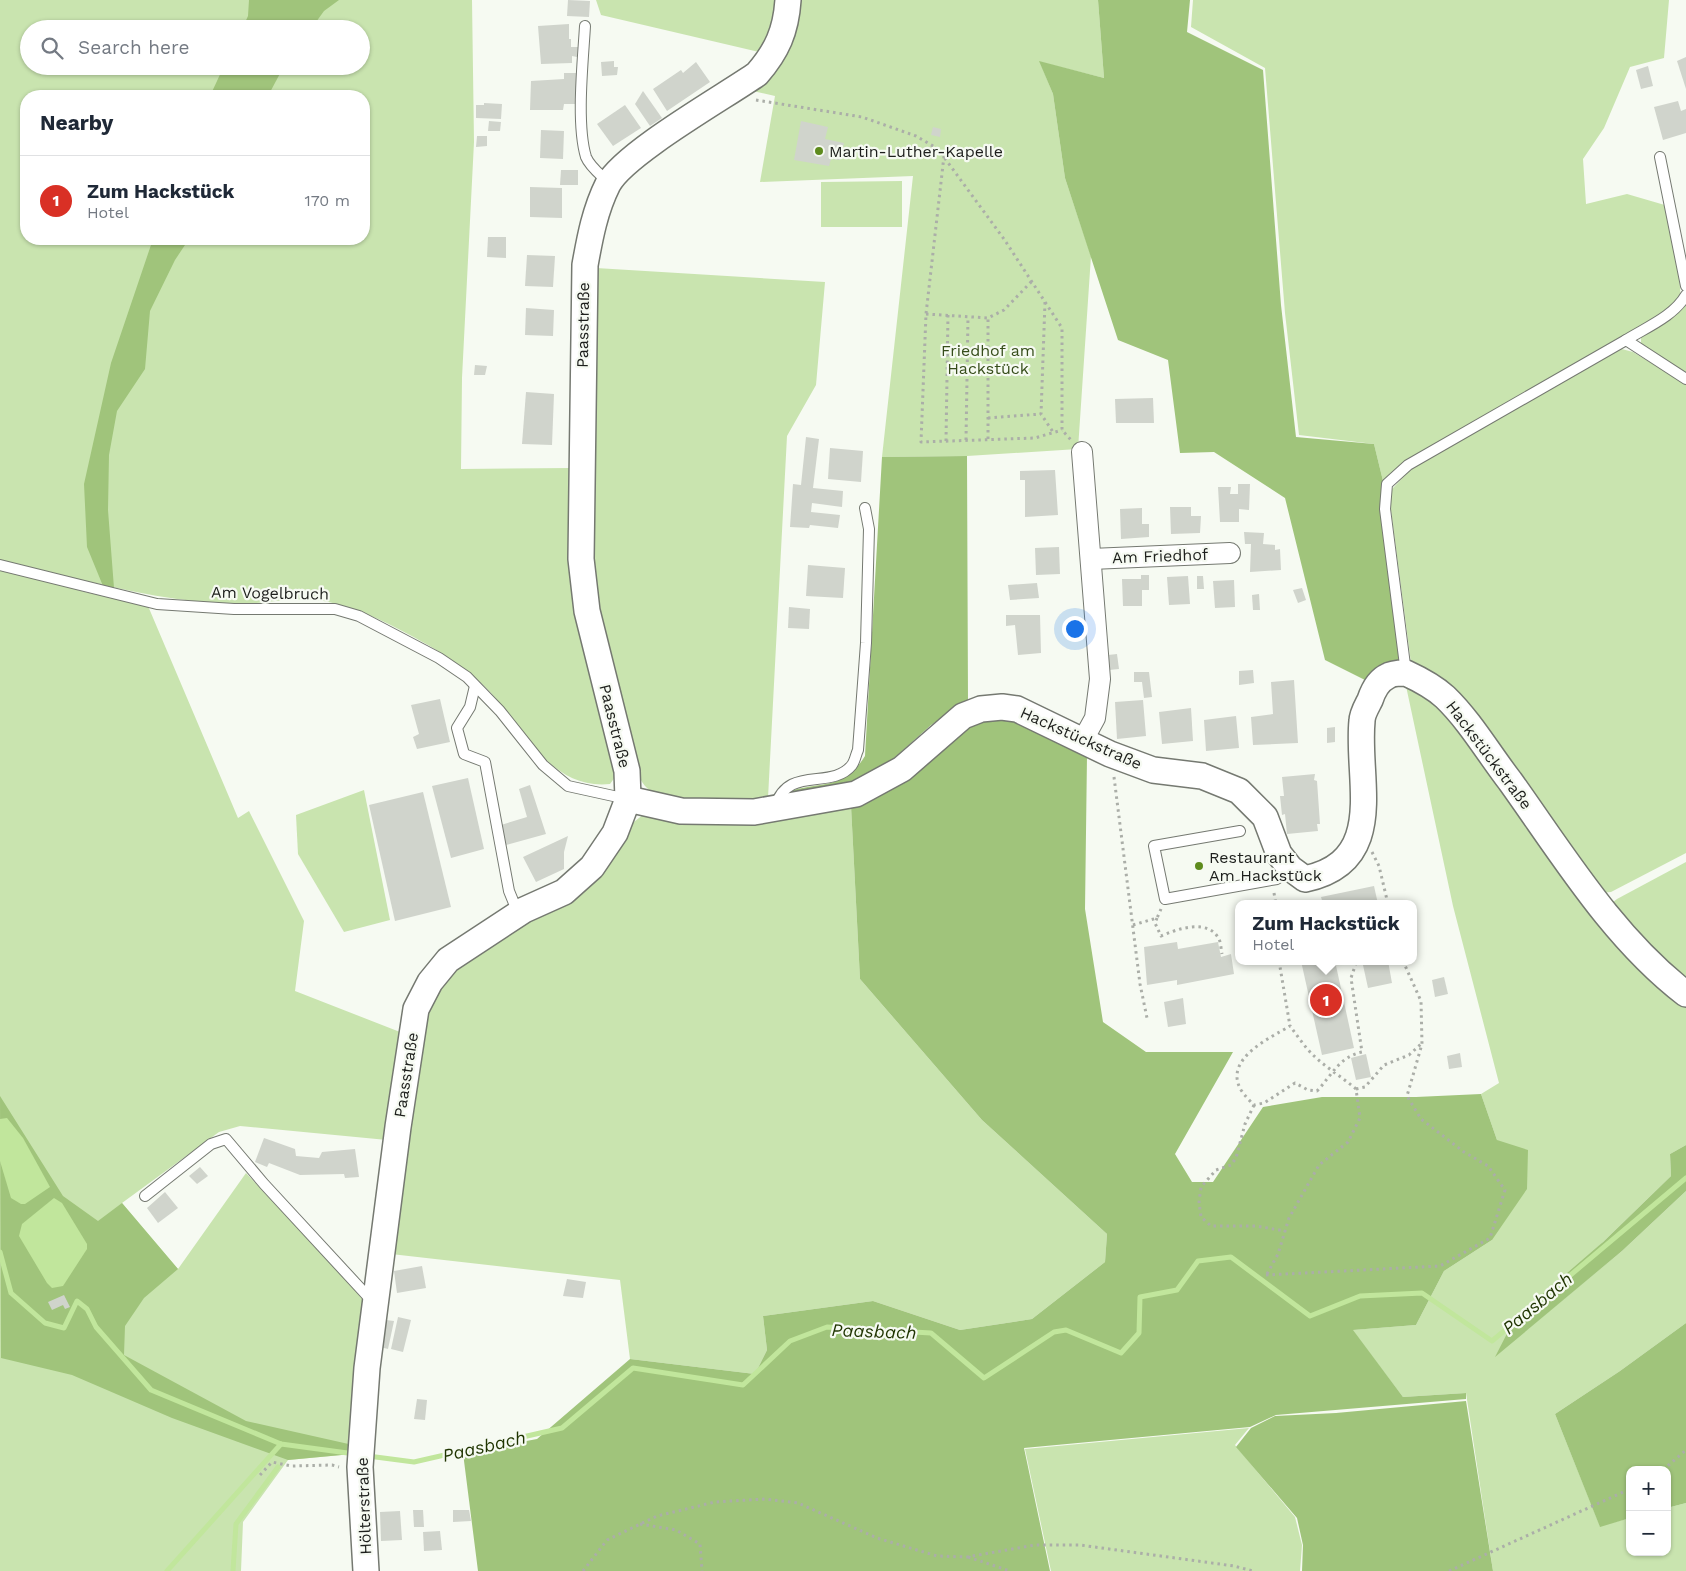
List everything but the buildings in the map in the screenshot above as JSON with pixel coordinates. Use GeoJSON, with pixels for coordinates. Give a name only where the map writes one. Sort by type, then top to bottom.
{"type":"FeatureCollection","features":[{"type":"Feature","properties":{"kind":"street","name":"Paasstraße"},"geometry":{"type":"LineString","coordinates":[[362,1441],[367,1368],[398,1127],[416,1009],[430,982],[448,960],[519,914],[564,892],[592,867],[615,833],[628,799],[627,771],[591,628],[581,559],[585,265],[593,220],[609,183],[629,160],[757,74],[773,56],[781,40],[788,0]]}},
{"type":"Feature","properties":{"kind":"street","name":"Am Friedhof"},"geometry":{"type":"LineString","coordinates":[[1082,452],[1100,679],[1095,718],[1083,740]]}},
{"type":"Feature","properties":{"kind":"street","name":"Am Friedhof"},"geometry":{"type":"LineString","coordinates":[[1091,559],[1230,553]]}},
{"type":"Feature","properties":{"kind":"street","name":"Hackstückstraße"},"geometry":{"type":"LineString","coordinates":[[1406,673],[1444,697],[1473,732],[1599,904],[1627,939],[1669,981],[1686,994]]}},
{"type":"Feature","properties":{"kind":"street"},"geometry":{"type":"LineString","coordinates":[[1290,868],[1305,879],[1324,875],[1346,858],[1357,839],[1365,807],[1362,719],[1374,690],[1388,675],[1406,673]]}},
{"type":"Feature","properties":{"kind":"street","name":"Hackstückstraße"},"geometry":{"type":"LineString","coordinates":[[628,799],[681,811],[754,812],[856,794],[902,769],[963,716],[981,708],[1002,707],[1016,709],[1110,754],[1153,770],[1202,776],[1239,791],[1265,817],[1279,854],[1290,868]]}},
{"type":"Feature","properties":{"kind":"street","name":"Hölterstraße"},"geometry":{"type":"LineString","coordinates":[[362,1441],[360,1471],[366,1571]]}},
{"type":"Feature","properties":{"kind":"lane"},"geometry":{"type":"LineString","coordinates":[[584,26],[582,132],[587,158],[594,170],[609,183]]}},
{"type":"Feature","properties":{"kind":"lane"},"geometry":{"type":"LineString","coordinates":[[1660,157],[1686,286]]}},
{"type":"Feature","properties":{"kind":"lane"},"geometry":{"type":"LineString","coordinates":[[1406,673],[1385,509],[1387,484],[1408,466],[1668,314],[1681,304],[1686,295]]}},
{"type":"Feature","properties":{"kind":"lane"},"geometry":{"type":"LineString","coordinates":[[1626,340],[1686,380]]}},
{"type":"Feature","properties":{"kind":"lane"},"geometry":{"type":"LineString","coordinates":[[774,808],[778,794],[786,786],[838,775],[852,765],[858,750],[866,643],[869,530],[865,508]]}},
{"type":"Feature","properties":{"kind":"lane","name":"Am Vogelbruch"},"geometry":{"type":"LineString","coordinates":[[0,565],[157,604],[234,610],[335,609],[359,616],[439,658],[475,686],[500,711],[543,765],[568,786],[628,799]]}},
{"type":"Feature","properties":{"kind":"lane"},"geometry":{"type":"LineString","coordinates":[[475,686],[470,707],[457,728],[464,754],[485,762],[509,891],[519,914]]}},
{"type":"Feature","properties":{"kind":"lane"},"geometry":{"type":"LineString","coordinates":[[1240,830],[1154,846],[1165,899],[1277,879],[1290,868]]}},
{"type":"Feature","properties":{"kind":"lane"},"geometry":{"type":"LineString","coordinates":[[145,1196],[211,1144],[226,1139],[264,1184],[376,1305]]}},
{"type":"Feature","properties":{"kind":"path"},"geometry":{"type":"LineString","coordinates":[[726,96],[803,106],[862,118],[916,136],[938,149],[1032,281],[1062,328],[1062,430],[1082,452]]}},
{"type":"Feature","properties":{"kind":"path"},"geometry":{"type":"LineString","coordinates":[[944,156],[926,314],[921,442],[1035,438],[1062,430]]}},
{"type":"Feature","properties":{"kind":"path"},"geometry":{"type":"LineString","coordinates":[[926,314],[988,318],[1004,310],[1032,281]]}},
{"type":"Feature","properties":{"kind":"path"},"geometry":{"type":"LineString","coordinates":[[1045,302],[1041,414],[1053,432]]}},
{"type":"Feature","properties":{"kind":"path"},"geometry":{"type":"LineString","coordinates":[[946,441],[948,314]]}},
{"type":"Feature","properties":{"kind":"path"},"geometry":{"type":"LineString","coordinates":[[966,440],[968,317]]}},
{"type":"Feature","properties":{"kind":"path"},"geometry":{"type":"LineString","coordinates":[[988,318],[988,439]]}},
{"type":"Feature","properties":{"kind":"path"},"geometry":{"type":"LineString","coordinates":[[988,418],[1041,414]]}},
{"type":"Feature","properties":{"kind":"path"},"geometry":{"type":"LineString","coordinates":[[1110,754],[1140,984],[1147,1018]]}},
{"type":"Feature","properties":{"kind":"path"},"geometry":{"type":"LineString","coordinates":[[1357,839],[1367,845],[1373,853],[1387,900]]}},
{"type":"Feature","properties":{"kind":"path"},"geometry":{"type":"LineString","coordinates":[[1165,899],[1155,923],[1161,936],[1180,928],[1206,928],[1219,938],[1222,954]]}},
{"type":"Feature","properties":{"kind":"path"},"geometry":{"type":"LineString","coordinates":[[1133,925],[1157,918]]}},
{"type":"Feature","properties":{"kind":"path"},"geometry":{"type":"LineString","coordinates":[[1280,965],[1290,1026],[1311,1053],[1356,1089],[1360,1118],[1348,1142],[1319,1165],[1301,1195],[1285,1231],[1278,1254],[1266,1275],[1440,1266],[1490,1238],[1505,1190],[1488,1166],[1464,1152],[1422,1119],[1407,1096],[1422,1044],[1421,1001],[1405,965]]}},
{"type":"Feature","properties":{"kind":"path"},"geometry":{"type":"LineString","coordinates":[[1254,1105],[1264,1103],[1295,1083],[1308,1090],[1317,1091],[1349,1055],[1362,1052],[1351,978],[1355,965]]}},
{"type":"Feature","properties":{"kind":"path"},"geometry":{"type":"LineString","coordinates":[[1254,1105],[1241,1090],[1238,1078],[1240,1067],[1246,1055],[1263,1040],[1290,1026]]}},
{"type":"Feature","properties":{"kind":"path"},"geometry":{"type":"LineString","coordinates":[[1356,1089],[1365,1087],[1384,1065],[1409,1055],[1422,1044]]}},
{"type":"Feature","properties":{"kind":"path"},"geometry":{"type":"LineString","coordinates":[[1254,1105],[1245,1124],[1236,1158],[1231,1165],[1216,1170],[1201,1187],[1198,1202],[1201,1217],[1211,1226],[1256,1226],[1285,1231]]}},
{"type":"Feature","properties":{"kind":"path"},"geometry":{"type":"LineString","coordinates":[[1668,1466],[1686,1450]]}},
{"type":"Feature","properties":{"kind":"path"},"geometry":{"type":"LineString","coordinates":[[260,1475],[272,1462],[291,1466],[332,1465],[360,1471]]}},
{"type":"Feature","properties":{"kind":"path"},"geometry":{"type":"LineString","coordinates":[[1449,1571],[1626,1492]]}},
{"type":"Feature","properties":{"kind":"path"},"geometry":{"type":"LineString","coordinates":[[583,1571],[608,1540],[657,1516],[715,1502],[764,1499],[798,1503],[877,1538],[937,1556],[967,1557],[1035,1545],[1080,1545],[1162,1555],[1234,1566],[1253,1571]]}},
{"type":"Feature","properties":{"kind":"path"},"geometry":{"type":"LineString","coordinates":[[640,1524],[676,1530],[700,1544],[702,1571]]}},
{"type":"Feature","properties":{"kind":"path"},"geometry":{"type":"LineString","coordinates":[[967,1557],[1010,1571]]}},
{"type":"Feature","properties":{"kind":"green space"},"geometry":{"type":"Polygon","coordinates":[[[0,0],[472,0],[474,142],[462,378],[461,469],[571,468],[569,527],[575,607],[618,773],[610,784],[589,783],[571,778],[555,768],[528,740],[491,693],[469,672],[428,645],[360,611],[346,606],[306,599],[233,605],[212,604],[110,587],[0,560],[0,0]]]}},
{"type":"Feature","properties":{"kind":"green space"},"geometry":{"type":"Polygon","coordinates":[[[596,0],[778,0],[772,39],[759,52],[601,15],[596,0]]]}},
{"type":"Feature","properties":{"kind":"green space","name":"Friedhof am Hackstück"},"geometry":{"type":"Polygon","coordinates":[[[796,0],[1098,0],[1104,78],[1040,62],[1053,94],[1065,178],[1091,256],[1078,449],[967,456],[882,457],[913,176],[760,182],[775,96],[748,90],[796,0]]]}},
{"type":"Feature","properties":{"kind":"green space"},"geometry":{"type":"Polygon","coordinates":[[[1193,0],[1669,0],[1664,58],[1630,67],[1604,128],[1583,159],[1586,204],[1627,194],[1675,208],[1681,304],[1383,481],[1374,444],[1299,435],[1285,313],[1265,68],[1191,27],[1193,0]]]}},
{"type":"Feature","properties":{"kind":"green space"},"geometry":{"type":"Polygon","coordinates":[[[902,181],[902,227],[821,227],[821,182],[902,181]]]}},
{"type":"Feature","properties":{"kind":"green space"},"geometry":{"type":"Polygon","coordinates":[[[596,268],[825,282],[816,385],[787,436],[768,798],[766,803],[667,797],[648,789],[634,767],[606,656],[590,552],[596,268]]]}},
{"type":"Feature","properties":{"kind":"green space"},"geometry":{"type":"Polygon","coordinates":[[[1686,305],[1686,375],[1641,346],[1641,338],[1645,332],[1686,305]]]}},
{"type":"Feature","properties":{"kind":"green space"},"geometry":{"type":"Polygon","coordinates":[[[1618,348],[1633,352],[1686,384],[1686,853],[1611,892],[1601,893],[1411,663],[1390,503],[1392,489],[1413,467],[1618,348]]]}},
{"type":"Feature","properties":{"kind":"green space"},"geometry":{"type":"Polygon","coordinates":[[[0,568],[85,592],[148,606],[238,818],[249,811],[304,921],[295,991],[400,1032],[387,1140],[240,1126],[219,1132],[122,1203],[178,1269],[246,1173],[368,1303],[352,1454],[288,1460],[243,1522],[241,1571],[0,1571],[0,568]]]}},
{"type":"Feature","properties":{"kind":"green space"},"geometry":{"type":"Polygon","coordinates":[[[1406,686],[1443,708],[1686,1006],[1686,1145],[1670,1154],[1671,1176],[1603,1242],[1496,1355],[1622,1251],[1686,1191],[1686,1323],[1620,1371],[1555,1414],[1600,1526],[1626,1519],[1626,1556],[1671,1556],[1671,1507],[1686,1503],[1686,1571],[1493,1571],[1466,1393],[1403,1397],[1352,1330],[1416,1325],[1444,1271],[1492,1240],[1497,1140],[1481,1094],[1499,1083],[1453,906],[1406,686]]]}},
{"type":"Feature","properties":{"kind":"green space"},"geometry":{"type":"Polygon","coordinates":[[[364,790],[390,920],[344,932],[298,854],[296,815],[364,790]]]}},
{"type":"Feature","properties":{"kind":"green space"},"geometry":{"type":"Polygon","coordinates":[[[851,806],[860,979],[982,1120],[1107,1234],[1105,1262],[1032,1319],[960,1330],[873,1301],[763,1316],[767,1350],[755,1374],[630,1359],[620,1280],[391,1254],[423,1011],[435,985],[480,944],[644,814],[851,806]]]}},
{"type":"Feature","properties":{"kind":"green space"},"geometry":{"type":"Polygon","coordinates":[[[1686,862],[1686,985],[1608,906],[1617,899],[1686,862]]]}},
{"type":"Feature","properties":{"kind":"green space"},"geometry":{"type":"Polygon","coordinates":[[[1249,1428],[1235,1445],[1295,1517],[1302,1545],[1300,1571],[1051,1571],[1025,1449],[1249,1428]]]}},
{"type":"Feature","properties":{"kind":"shaded area"},"geometry":{"type":"Polygon","coordinates":[[[249,0],[339,0],[324,11],[318,20],[246,20],[249,0]]]}},
{"type":"Feature","properties":{"kind":"shaded area"},"geometry":{"type":"Polygon","coordinates":[[[1098,0],[1190,0],[1187,32],[1263,70],[1281,305],[1296,437],[1374,444],[1383,481],[1400,662],[1365,680],[1325,660],[1285,498],[1214,452],[1180,453],[1168,360],[1118,340],[1065,178],[1053,94],[1039,61],[1104,78],[1098,0]]]}},
{"type":"Feature","properties":{"kind":"shaded area"},"geometry":{"type":"Polygon","coordinates":[[[220,75],[279,75],[271,90],[213,90],[220,75]]]}},
{"type":"Feature","properties":{"kind":"shaded area"},"geometry":{"type":"Polygon","coordinates":[[[151,245],[185,245],[175,260],[150,311],[145,369],[117,411],[109,455],[108,510],[114,588],[103,586],[87,547],[84,484],[111,363],[151,245]]]}},
{"type":"Feature","properties":{"kind":"shaded area"},"geometry":{"type":"Polygon","coordinates":[[[967,456],[968,700],[931,725],[873,777],[785,800],[793,790],[842,779],[858,766],[865,756],[882,457],[967,456]]]}},
{"type":"Feature","properties":{"kind":"shaded area"},"geometry":{"type":"Polygon","coordinates":[[[1007,716],[1087,756],[1085,909],[1103,1022],[1146,1052],[1233,1052],[1175,1154],[1192,1182],[1213,1182],[1263,1107],[1322,1097],[1416,1097],[1481,1094],[1497,1140],[1528,1150],[1527,1189],[1492,1240],[1444,1271],[1416,1325],[1353,1330],[1403,1397],[1466,1393],[1466,1399],[1276,1415],[1250,1427],[1024,1448],[1050,1571],[478,1571],[463,1453],[537,1439],[630,1359],[755,1374],[767,1350],[763,1316],[873,1301],[960,1330],[1032,1319],[1105,1262],[1107,1234],[982,1120],[860,979],[851,806],[967,721],[1007,716]]]}},
{"type":"Feature","properties":{"kind":"shaded area"},"geometry":{"type":"Polygon","coordinates":[[[0,1096],[63,1196],[98,1221],[122,1203],[178,1269],[144,1298],[125,1326],[124,1355],[246,1421],[353,1445],[352,1454],[288,1460],[172,1418],[72,1375],[1,1358],[0,1096]]]}},
{"type":"Feature","properties":{"kind":"shaded area"},"geometry":{"type":"Polygon","coordinates":[[[7,1118],[23,1138],[50,1187],[25,1204],[21,1204],[11,1198],[0,1161],[0,1119],[7,1118]]]}},
{"type":"Feature","properties":{"kind":"shaded area"},"geometry":{"type":"Polygon","coordinates":[[[1686,1145],[1686,1191],[1622,1251],[1495,1357],[1515,1318],[1603,1242],[1671,1176],[1670,1154],[1686,1145]]]}},
{"type":"Feature","properties":{"kind":"shaded area"},"geometry":{"type":"Polygon","coordinates":[[[54,1198],[62,1203],[87,1244],[87,1249],[63,1286],[52,1288],[47,1283],[19,1236],[22,1224],[54,1198]]]}},
{"type":"Feature","properties":{"kind":"shaded area"},"geometry":{"type":"Polygon","coordinates":[[[1686,1323],[1686,1503],[1671,1507],[1671,1466],[1626,1466],[1626,1519],[1600,1527],[1555,1414],[1620,1371],[1686,1323]]]}},
{"type":"Feature","properties":{"kind":"shaded area"},"geometry":{"type":"Polygon","coordinates":[[[1466,1401],[1493,1571],[1302,1571],[1303,1545],[1297,1518],[1236,1447],[1251,1428],[1275,1416],[1336,1413],[1466,1401]]]}},
{"type":"Feature","properties":{"kind":"waterway","name":"Paasbach"},"geometry":{"type":"LineString","coordinates":[[368,1456],[414,1462],[562,1428],[633,1368],[743,1385],[790,1341],[827,1327],[931,1333],[984,1378],[1054,1332],[1066,1330],[1121,1353],[1139,1333],[1140,1297],[1177,1290],[1198,1261],[1231,1257],[1310,1316],[1360,1296],[1422,1293],[1492,1341],[1686,1178]]}},
{"type":"Feature","properties":{"kind":"waterway","name":"Paasbach"},"geometry":{"type":"LineString","coordinates":[[0,1252],[11,1293],[45,1323],[64,1328],[77,1301],[87,1309],[96,1327],[151,1390],[281,1444],[355,1454]]}},
{"type":"Feature","properties":{"kind":"waterway"},"geometry":{"type":"LineString","coordinates":[[167,1571],[281,1444]]}},
{"type":"Feature","properties":{"kind":"waterway"},"geometry":{"type":"LineString","coordinates":[[233,1571],[236,1524],[278,1467]]}},
{"type":"Feature","properties":{"kind":"place","name":"Martin-Luther-Kapelle"},"geometry":{"type":"Point","coordinates":[819,151]}},
{"type":"Feature","properties":{"kind":"place","name":"Restaurant Am Hackstück"},"geometry":{"type":"Point","coordinates":[1199,866]}},
{"type":"Feature","properties":{"kind":"place","name":"Zum Hackstück"},"geometry":{"type":"Point","coordinates":[1326,1000]}}]}
